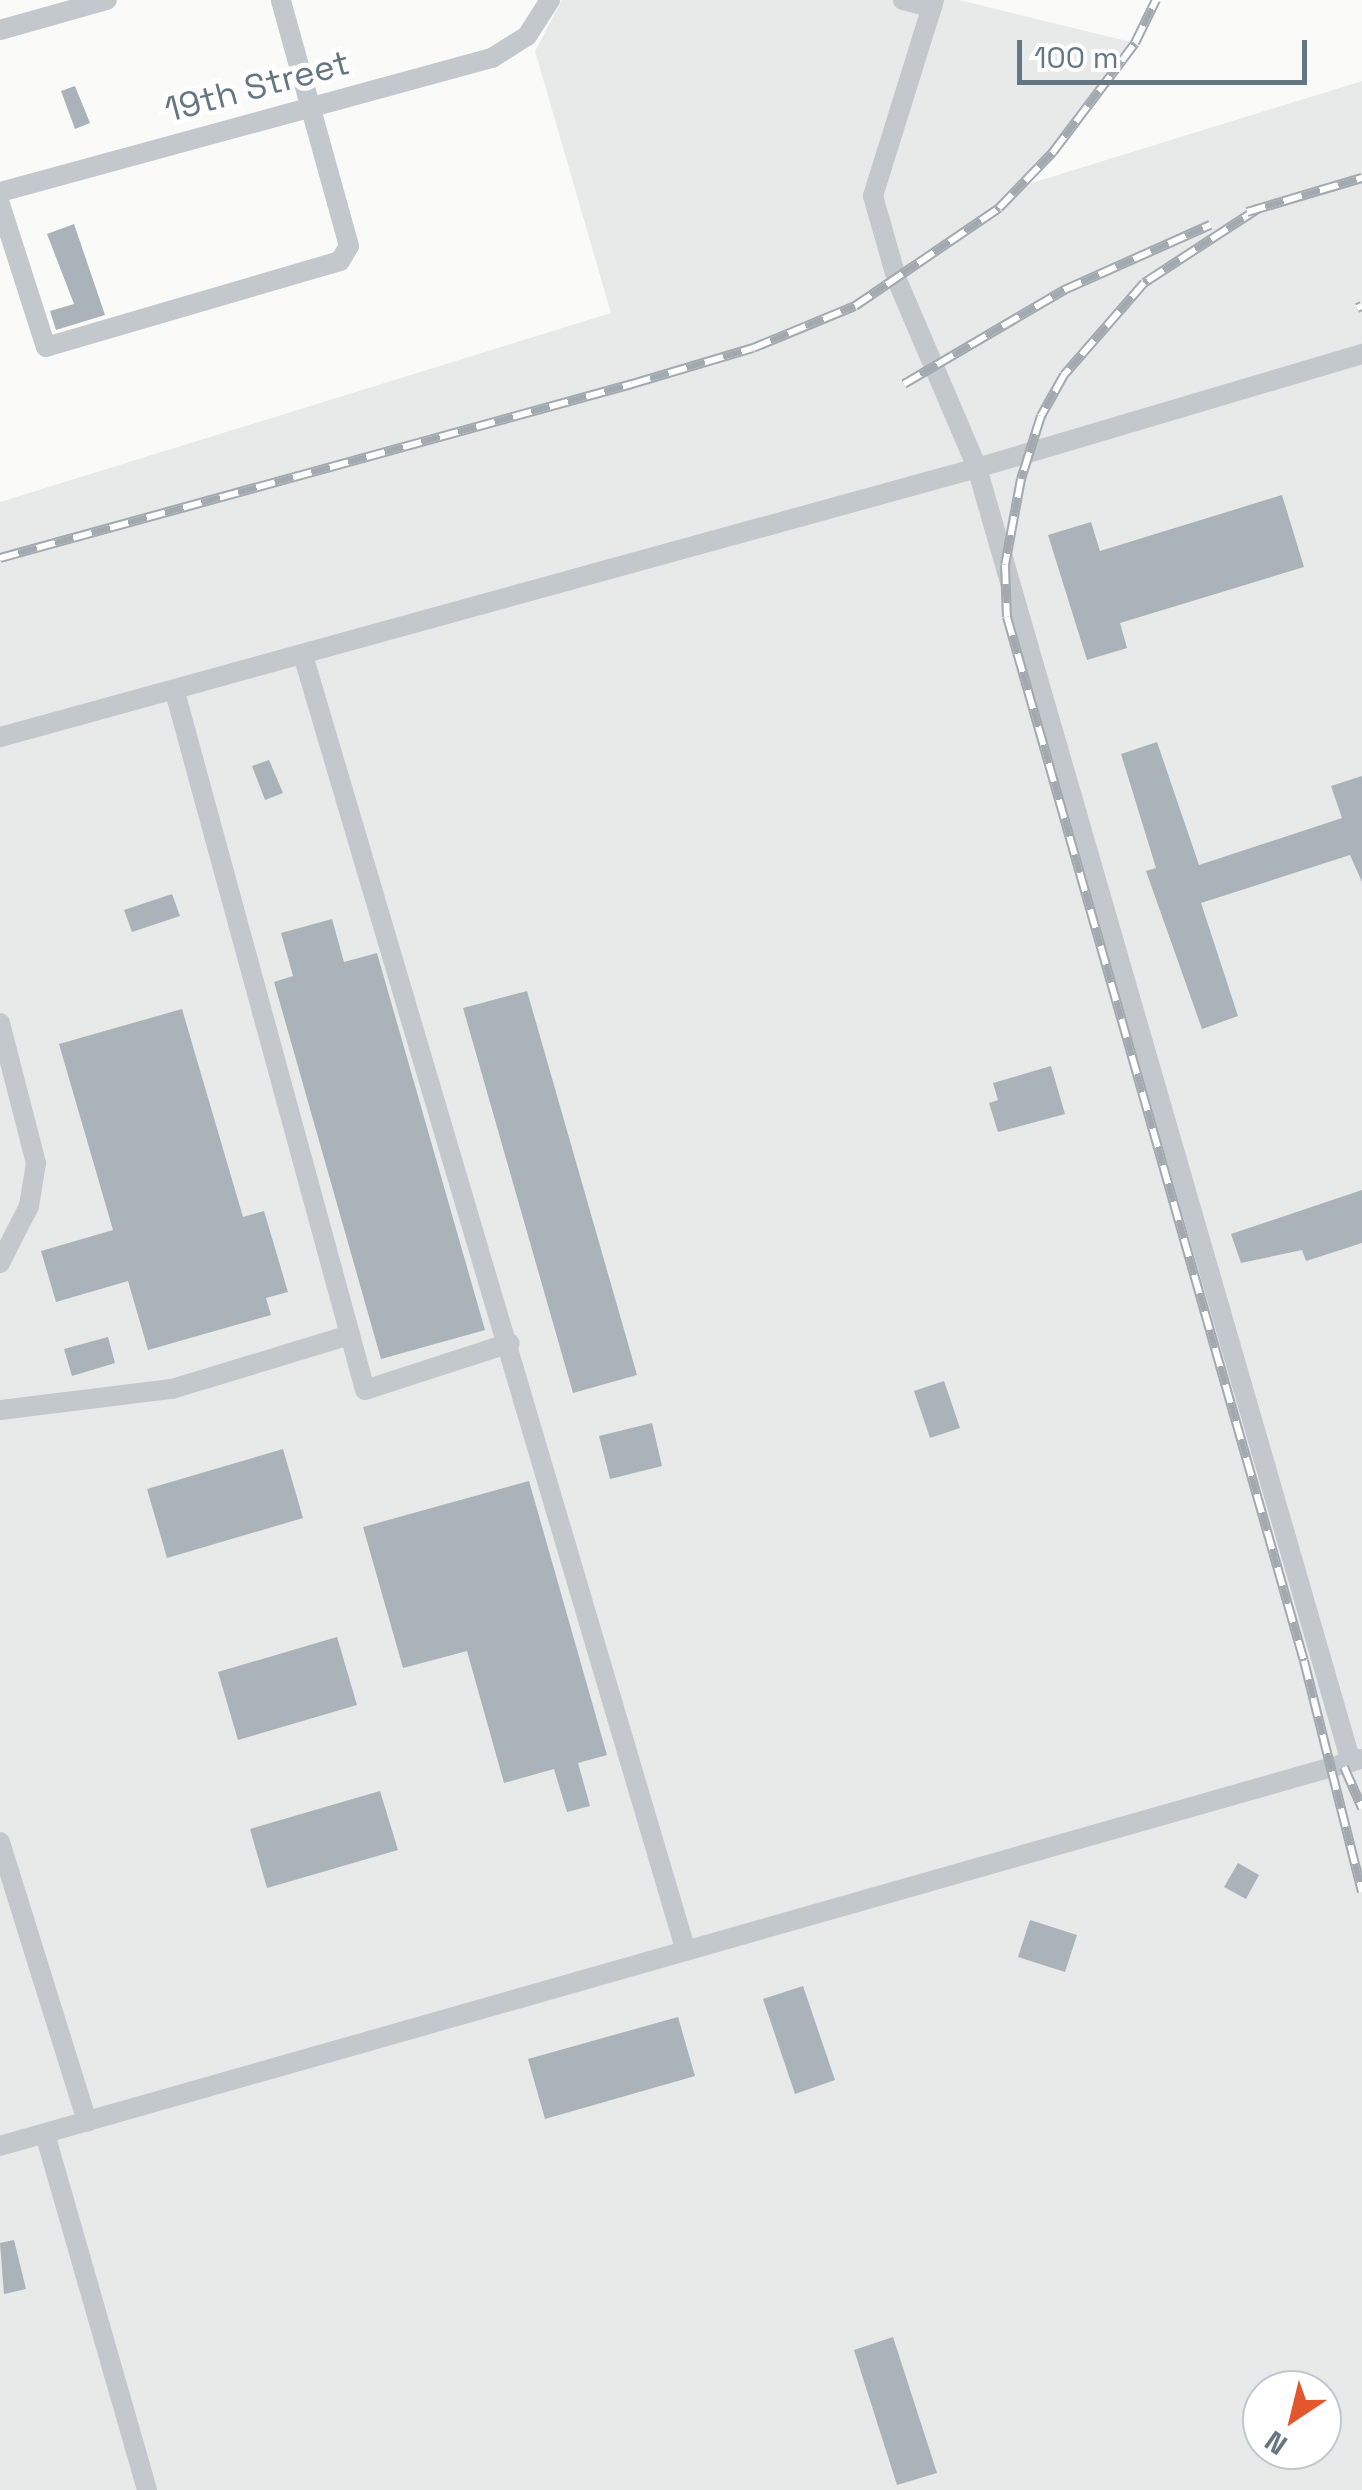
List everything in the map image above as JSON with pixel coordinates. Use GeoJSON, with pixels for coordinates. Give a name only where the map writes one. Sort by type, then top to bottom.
{"type":"FeatureCollection","features":[{"type":"Feature","properties":{"kind":"street"},"geometry":{"type":"LineString","coordinates":[[0,30],[107,0]]}},
{"type":"Feature","properties":{"kind":"street"},"geometry":{"type":"LineString","coordinates":[[0,204],[46,348],[323,269],[349,246],[281,0]]}},
{"type":"Feature","properties":{"kind":"street","name":"19th Street"},"geometry":{"type":"LineString","coordinates":[[0,192],[310,103],[492,58],[528,36],[550,0]]}},
{"type":"Feature","properties":{"kind":"street"},"geometry":{"type":"LineString","coordinates":[[0,2146],[1356,1760],[976,468],[897,280],[873,196],[933,4],[903,0]]}},
{"type":"Feature","properties":{"kind":"street"},"geometry":{"type":"LineString","coordinates":[[0,736],[175,692],[976,468],[1362,354]]}},
{"type":"Feature","properties":{"kind":"street"},"geometry":{"type":"LineString","coordinates":[[303,655],[510,1343],[686,1951]]}},
{"type":"Feature","properties":{"kind":"street"},"geometry":{"type":"LineString","coordinates":[[175,692],[365,1390],[510,1343]]}},
{"type":"Feature","properties":{"kind":"street"},"geometry":{"type":"LineString","coordinates":[[0,1023],[36,1163],[29,1206],[0,1263]]}},
{"type":"Feature","properties":{"kind":"street"},"geometry":{"type":"LineString","coordinates":[[0,1410],[172,1389],[350,1335]]}},
{"type":"Feature","properties":{"kind":"street"},"geometry":{"type":"LineString","coordinates":[[0,1842],[87,2122]]}},
{"type":"Feature","properties":{"kind":"street"},"geometry":{"type":"LineString","coordinates":[[46,2134],[146,2490]]}},
{"type":"Feature","properties":{"kind":"shaded area"},"geometry":{"type":"Polygon","coordinates":[[[562,0],[959,0],[1135,43],[1022,186],[1362,81],[1362,2490],[0,2490],[0,502],[611,313],[535,51],[562,0]]]}},
{"type":"Feature","properties":{"kind":"building"},"geometry":{"type":"Polygon","coordinates":[[[75,86],[90,123],[75,129],[61,91],[75,86]]]}},
{"type":"Feature","properties":{"kind":"building"},"geometry":{"type":"Polygon","coordinates":[[[74,224],[105,315],[56,330],[50,311],[74,304],[47,234],[74,224]]]}},
{"type":"Feature","properties":{"kind":"building"},"geometry":{"type":"Polygon","coordinates":[[[1282,495],[1304,567],[1120,623],[1127,648],[1087,660],[1048,535],[1091,522],[1100,551],[1282,495]]]}},
{"type":"Feature","properties":{"kind":"building"},"geometry":{"type":"Polygon","coordinates":[[[1157,742],[1199,865],[1342,818],[1331,786],[1362,776],[1362,882],[1350,855],[1201,903],[1238,1016],[1202,1029],[1146,871],[1156,868],[1121,754],[1157,742]]]}},
{"type":"Feature","properties":{"kind":"building"},"geometry":{"type":"Polygon","coordinates":[[[269,760],[283,793],[265,800],[252,766],[269,760]]]}},
{"type":"Feature","properties":{"kind":"building"},"geometry":{"type":"Polygon","coordinates":[[[172,894],[180,916],[132,932],[124,910],[172,894]]]}},
{"type":"Feature","properties":{"kind":"building"},"geometry":{"type":"Polygon","coordinates":[[[332,919],[344,962],[377,953],[485,1330],[381,1359],[274,982],[293,976],[281,933],[332,919]]]}},
{"type":"Feature","properties":{"kind":"building"},"geometry":{"type":"Polygon","coordinates":[[[527,991],[637,1375],[573,1393],[463,1008],[527,991]]]}},
{"type":"Feature","properties":{"kind":"building"},"geometry":{"type":"Polygon","coordinates":[[[182,1009],[243,1217],[264,1211],[288,1292],[266,1298],[271,1315],[148,1350],[128,1281],[56,1302],[41,1251],[113,1230],[59,1044],[182,1009]]]}},
{"type":"Feature","properties":{"kind":"building"},"geometry":{"type":"Polygon","coordinates":[[[1051,1066],[1065,1114],[998,1132],[989,1103],[998,1100],[993,1083],[1051,1066]]]}},
{"type":"Feature","properties":{"kind":"building"},"geometry":{"type":"Polygon","coordinates":[[[1362,1190],[1362,1243],[1306,1261],[1302,1250],[1241,1263],[1231,1234],[1362,1190]]]}},
{"type":"Feature","properties":{"kind":"building"},"geometry":{"type":"Polygon","coordinates":[[[108,1337],[115,1363],[72,1376],[64,1349],[108,1337]]]}},
{"type":"Feature","properties":{"kind":"building"},"geometry":{"type":"Polygon","coordinates":[[[944,1381],[960,1428],[930,1438],[914,1391],[944,1381]]]}},
{"type":"Feature","properties":{"kind":"building"},"geometry":{"type":"Polygon","coordinates":[[[652,1423],[662,1466],[610,1479],[599,1436],[652,1423]]]}},
{"type":"Feature","properties":{"kind":"building"},"geometry":{"type":"Polygon","coordinates":[[[283,1449],[303,1518],[167,1558],[147,1489],[283,1449]]]}},
{"type":"Feature","properties":{"kind":"building"},"geometry":{"type":"Polygon","coordinates":[[[529,1481],[607,1755],[578,1763],[590,1806],[567,1812],[554,1769],[504,1783],[467,1651],[403,1668],[363,1527],[529,1481]]]}},
{"type":"Feature","properties":{"kind":"building"},"geometry":{"type":"Polygon","coordinates":[[[337,1637],[357,1705],[238,1740],[218,1672],[337,1637]]]}},
{"type":"Feature","properties":{"kind":"building"},"geometry":{"type":"Polygon","coordinates":[[[380,1791],[398,1850],[267,1888],[250,1829],[380,1791]]]}},
{"type":"Feature","properties":{"kind":"building"},"geometry":{"type":"Polygon","coordinates":[[[1238,1863],[1259,1875],[1246,1899],[1224,1887],[1238,1863]]]}},
{"type":"Feature","properties":{"kind":"building"},"geometry":{"type":"Polygon","coordinates":[[[1030,1920],[1077,1935],[1065,1972],[1018,1957],[1030,1920]]]}},
{"type":"Feature","properties":{"kind":"building"},"geometry":{"type":"Polygon","coordinates":[[[803,1986],[835,2080],[795,2094],[763,1999],[803,1986]]]}},
{"type":"Feature","properties":{"kind":"building"},"geometry":{"type":"Polygon","coordinates":[[[678,2017],[695,2076],[545,2119],[528,2059],[678,2017]]]}},
{"type":"Feature","properties":{"kind":"building"},"geometry":{"type":"Polygon","coordinates":[[[14,2240],[26,2289],[4,2294],[0,2243],[14,2240]]]}},
{"type":"Feature","properties":{"kind":"building"},"geometry":{"type":"Polygon","coordinates":[[[893,2337],[937,2473],[897,2485],[854,2350],[893,2337]]]}},
{"type":"Feature","properties":{"kind":"railway"},"geometry":{"type":"LineString","coordinates":[[0,558],[632,384],[753,348],[855,306],[999,208],[1053,152],[1135,43],[1156,0]]}},
{"type":"Feature","properties":{"kind":"railway"},"geometry":{"type":"LineString","coordinates":[[1247,212],[1362,178]]}},
{"type":"Feature","properties":{"kind":"railway"},"geometry":{"type":"LineString","coordinates":[[1259,208],[1144,283],[1064,375],[1041,416],[1021,479],[1005,565],[1007,617],[1304,1661],[1362,1892]]}},
{"type":"Feature","properties":{"kind":"railway"},"geometry":{"type":"LineString","coordinates":[[904,384],[1064,290],[1210,225]]}},
{"type":"Feature","properties":{"kind":"railway"},"geometry":{"type":"LineString","coordinates":[[1357,308],[1362,306]]}},
{"type":"Feature","properties":{"kind":"railway"},"geometry":{"type":"LineString","coordinates":[[1344,1767],[1362,1808]]}}]}
